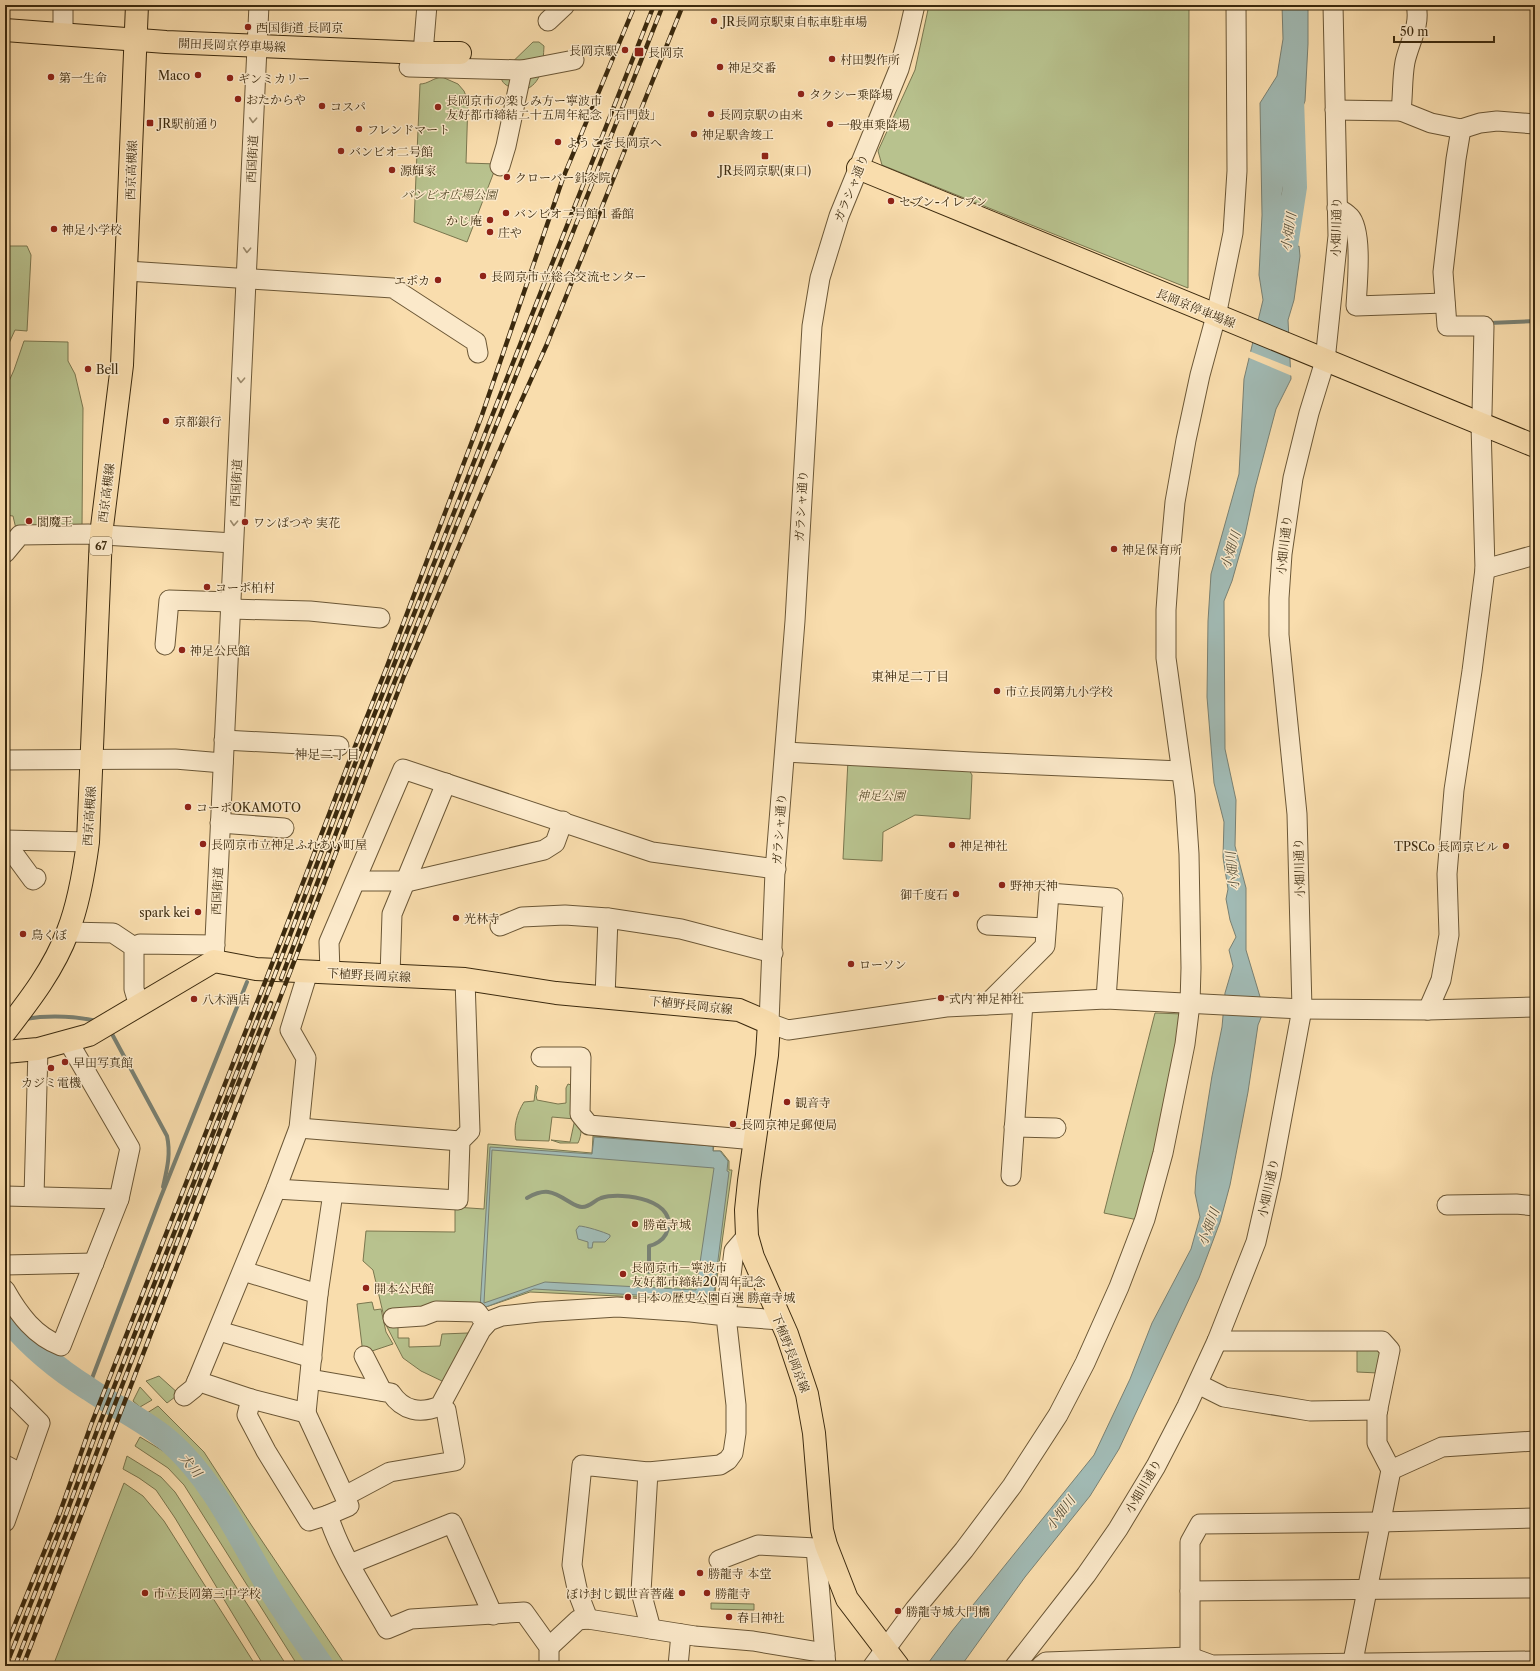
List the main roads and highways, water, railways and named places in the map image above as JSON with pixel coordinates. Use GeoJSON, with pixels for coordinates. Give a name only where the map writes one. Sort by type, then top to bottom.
{"type":"FeatureCollection","features":[{"type":"Feature","properties":{"kind":"main road","name":"西京高槻線"},"geometry":{"type":"LineString","coordinates":[[5,1032],[34,994],[54,962],[68,932],[81,888],[88,842],[101,535],[122,365],[137,5]]}},
{"type":"Feature","properties":{"kind":"main road","name":"開田長岡京停車場線"},"geometry":{"type":"LineString","coordinates":[[5,30],[136,40],[257,46],[416,60],[460,53]]}},
{"type":"Feature","properties":{"kind":"main road","name":"長岡京停車場線"},"geometry":{"type":"LineString","coordinates":[[858,168],[1535,446]]}},
{"type":"Feature","properties":{"kind":"main road","name":"下植野長岡京線"},"geometry":{"type":"LineString","coordinates":[[5,1052],[38,1049],[89,1035],[139,1006],[214,953],[256,969],[465,979],[556,993],[739,1010],[769,1023],[766,1062],[746,1210],[747,1236],[753,1257],[802,1375],[810,1403],[822,1530],[821,1547],[848,1599],[887,1659]]}},
{"type":"Feature","properties":{"kind":"water"},"geometry":{"type":"Polygon","coordinates":[[[1282,5],[1308,5],[1308,44],[1305,101],[1289,142],[1288,162],[1282,194],[1293,248],[1299,246],[1300,256],[1294,300],[1288,320],[1291,379],[1276,409],[1255,488],[1245,535],[1232,581],[1224,601],[1225,749],[1236,800],[1235,846],[1246,888],[1246,950],[1264,1010],[1258,1025],[1248,1092],[1230,1185],[1220,1222],[1199,1278],[1119,1449],[1090,1496],[1025,1577],[961,1666],[926,1666],[952,1631],[1094,1455],[1130,1379],[1152,1323],[1191,1249],[1200,1217],[1195,1193],[1196,1176],[1212,1076],[1222,1027],[1225,993],[1233,966],[1229,950],[1236,937],[1230,920],[1226,899],[1228,889],[1223,857],[1224,822],[1214,783],[1207,697],[1208,621],[1211,574],[1239,474],[1244,379],[1263,300],[1259,275],[1262,215],[1260,103],[1277,76],[1283,39],[1282,5]]]}},
{"type":"Feature","properties":{"kind":"water"},"geometry":{"type":"Polygon","coordinates":[[[594,1137],[713,1146],[713,1151],[720,1151],[728,1161],[727,1171],[729,1172],[714,1292],[705,1299],[534,1289],[480,1308],[490,1147],[592,1154],[594,1137]],[[492,1150],[484,1303],[545,1282],[696,1290],[714,1168],[492,1150]]]}},
{"type":"Feature","properties":{"kind":"water"},"geometry":{"type":"Polygon","coordinates":[[[579,1226],[603,1232],[610,1235],[610,1237],[605,1242],[593,1242],[592,1248],[588,1248],[588,1242],[578,1239],[576,1230],[579,1226]]]}},
{"type":"Feature","properties":{"kind":"waterway","name":"小畑川"},"geometry":{"type":"LineString","coordinates":[[1284,259],[1295,187],[1292,99]]}},
{"type":"Feature","properties":{"kind":"waterway"},"geometry":{"type":"LineString","coordinates":[[1489,323],[1535,321]]}},
{"type":"Feature","properties":{"kind":"waterway"},"geometry":{"type":"LineString","coordinates":[[88,1389],[160,1199],[247,982]]}},
{"type":"Feature","properties":{"kind":"waterway"},"geometry":{"type":"LineString","coordinates":[[25,1019],[61,1017],[97,1021]]}},
{"type":"Feature","properties":{"kind":"waterway"},"geometry":{"type":"LineString","coordinates":[[108,1030],[112,1034],[167,1136],[169,1155],[163,1187]]}},
{"type":"Feature","properties":{"kind":"waterway"},"geometry":{"type":"LineString","coordinates":[[527,1198],[539,1193],[548,1192],[582,1207],[588,1206],[601,1198],[622,1196],[635,1197],[658,1206],[666,1213],[669,1222],[665,1236],[659,1242],[649,1246],[649,1272]]}},
{"type":"Feature","properties":{"kind":"waterway","name":"犬川"},"geometry":{"type":"LineString","coordinates":[[5,1316],[23,1337],[54,1365],[99,1396],[161,1434],[185,1457],[199,1473],[223,1507],[265,1581],[285,1613],[322,1666]]}},
{"type":"Feature","properties":{"kind":"railway"},"geometry":{"type":"LineString","coordinates":[[5,1649],[59,1515],[91,1425],[386,669],[482,415],[563,178],[635,5]]}},
{"type":"Feature","properties":{"kind":"railway"},"geometry":{"type":"LineString","coordinates":[[6,1666],[279,964],[358,756],[654,5]]}},
{"type":"Feature","properties":{"kind":"railway"},"geometry":{"type":"LineString","coordinates":[[281,979],[364,759],[663,5]]}},
{"type":"Feature","properties":{"kind":"railway"},"geometry":{"type":"LineString","coordinates":[[23,1666],[404,676],[510,426],[547,344],[683,5]]}},
{"type":"Feature","properties":{"kind":"railway"},"geometry":{"type":"LineString","coordinates":[[15,1666],[231,1102],[271,1003]]}},
{"type":"Feature","properties":{"kind":"place","name":"JR長岡京駅東自転車駐車場"},"geometry":{"type":"Point","coordinates":[714,21]}},
{"type":"Feature","properties":{"kind":"place","name":"西国街道 長岡京"},"geometry":{"type":"Point","coordinates":[248,27]}},
{"type":"Feature","properties":{"kind":"place","name":"長岡京駅"},"geometry":{"type":"Point","coordinates":[625,50]}},
{"type":"Feature","properties":{"kind":"place","name":"長岡京"},"geometry":{"type":"Point","coordinates":[639,52]}},
{"type":"Feature","properties":{"kind":"place","name":"村田製作所"},"geometry":{"type":"Point","coordinates":[832,59]}},
{"type":"Feature","properties":{"kind":"place","name":"神足交番"},"geometry":{"type":"Point","coordinates":[720,67]}},
{"type":"Feature","properties":{"kind":"place","name":"Maco"},"geometry":{"type":"Point","coordinates":[198,75]}},
{"type":"Feature","properties":{"kind":"place","name":"第一生命"},"geometry":{"type":"Point","coordinates":[51,77]}},
{"type":"Feature","properties":{"kind":"place","name":"ギンミカリー"},"geometry":{"type":"Point","coordinates":[230,78]}},
{"type":"Feature","properties":{"kind":"place","name":"タクシー乗降場"},"geometry":{"type":"Point","coordinates":[801,94]}},
{"type":"Feature","properties":{"kind":"place","name":"おたからや"},"geometry":{"type":"Point","coordinates":[238,99]}},
{"type":"Feature","properties":{"kind":"place","name":"コスパ"},"geometry":{"type":"Point","coordinates":[322,106]}},
{"type":"Feature","properties":{"kind":"place","name":"長岡京市の楽しみ方ー寧波市 友好都市締結二十五周年紀念「石門鼓」"},"geometry":{"type":"Point","coordinates":[438,107]}},
{"type":"Feature","properties":{"kind":"place","name":"長岡京駅の由来"},"geometry":{"type":"Point","coordinates":[711,114]}},
{"type":"Feature","properties":{"kind":"place","name":"JR駅前通り"},"geometry":{"type":"Point","coordinates":[150,123]}},
{"type":"Feature","properties":{"kind":"place","name":"一般車乗降場"},"geometry":{"type":"Point","coordinates":[830,124]}},
{"type":"Feature","properties":{"kind":"place","name":"フレンドマート"},"geometry":{"type":"Point","coordinates":[359,129]}},
{"type":"Feature","properties":{"kind":"place","name":"神足駅舎竣工"},"geometry":{"type":"Point","coordinates":[694,134]}},
{"type":"Feature","properties":{"kind":"place","name":"ようこそ長岡京へ"},"geometry":{"type":"Point","coordinates":[558,142]}},
{"type":"Feature","properties":{"kind":"place","name":"バンビオ二号館"},"geometry":{"type":"Point","coordinates":[341,151]}},
{"type":"Feature","properties":{"kind":"place","name":"JR長岡京駅(東口)"},"geometry":{"type":"Point","coordinates":[765,156]}},
{"type":"Feature","properties":{"kind":"place","name":"源輝家"},"geometry":{"type":"Point","coordinates":[392,170]}},
{"type":"Feature","properties":{"kind":"place","name":"クローバー針灸院"},"geometry":{"type":"Point","coordinates":[507,177]}},
{"type":"Feature","properties":{"kind":"place","name":"セブン-イレブン"},"geometry":{"type":"Point","coordinates":[891,201]}},
{"type":"Feature","properties":{"kind":"place","name":"バンビオ二号館１番館"},"geometry":{"type":"Point","coordinates":[506,213]}},
{"type":"Feature","properties":{"kind":"place","name":"かじ庵"},"geometry":{"type":"Point","coordinates":[490,220]}},
{"type":"Feature","properties":{"kind":"place","name":"神足小学校"},"geometry":{"type":"Point","coordinates":[54,229]}},
{"type":"Feature","properties":{"kind":"place","name":"庄や"},"geometry":{"type":"Point","coordinates":[490,232]}},
{"type":"Feature","properties":{"kind":"place","name":"長岡京市立総合交流センター"},"geometry":{"type":"Point","coordinates":[483,276]}},
{"type":"Feature","properties":{"kind":"place","name":"エポカ"},"geometry":{"type":"Point","coordinates":[438,280]}},
{"type":"Feature","properties":{"kind":"place","name":"Bell"},"geometry":{"type":"Point","coordinates":[88,369]}},
{"type":"Feature","properties":{"kind":"place","name":"京都銀行"},"geometry":{"type":"Point","coordinates":[166,421]}},
{"type":"Feature","properties":{"kind":"place","name":"閻魔王"},"geometry":{"type":"Point","coordinates":[29,521]}},
{"type":"Feature","properties":{"kind":"place","name":"ワンぱつや 実花"},"geometry":{"type":"Point","coordinates":[245,522]}},
{"type":"Feature","properties":{"kind":"place","name":"神足保育所"},"geometry":{"type":"Point","coordinates":[1114,549]}},
{"type":"Feature","properties":{"kind":"place","name":"コーポ柏村"},"geometry":{"type":"Point","coordinates":[207,587]}},
{"type":"Feature","properties":{"kind":"place","name":"神足公民館"},"geometry":{"type":"Point","coordinates":[182,650]}},
{"type":"Feature","properties":{"kind":"place","name":"市立長岡第九小学校"},"geometry":{"type":"Point","coordinates":[997,691]}},
{"type":"Feature","properties":{"kind":"place","name":"コーポOKAMOTO"},"geometry":{"type":"Point","coordinates":[188,807]}},
{"type":"Feature","properties":{"kind":"place","name":"長岡京市立神足ふれあい町屋"},"geometry":{"type":"Point","coordinates":[203,844]}},
{"type":"Feature","properties":{"kind":"place","name":"神足神社"},"geometry":{"type":"Point","coordinates":[952,845]}},
{"type":"Feature","properties":{"kind":"place","name":"TPSCo 長岡京ビル"},"geometry":{"type":"Point","coordinates":[1506,846]}},
{"type":"Feature","properties":{"kind":"place","name":"野神天神"},"geometry":{"type":"Point","coordinates":[1002,885]}},
{"type":"Feature","properties":{"kind":"place","name":"御千度石"},"geometry":{"type":"Point","coordinates":[956,894]}},
{"type":"Feature","properties":{"kind":"place","name":"spark kei"},"geometry":{"type":"Point","coordinates":[198,912]}},
{"type":"Feature","properties":{"kind":"place","name":"光林寺"},"geometry":{"type":"Point","coordinates":[456,918]}},
{"type":"Feature","properties":{"kind":"place","name":"鳥くぼ"},"geometry":{"type":"Point","coordinates":[23,934]}},
{"type":"Feature","properties":{"kind":"place","name":"ローソン"},"geometry":{"type":"Point","coordinates":[851,964]}},
{"type":"Feature","properties":{"kind":"place","name":"式内 神足神社"},"geometry":{"type":"Point","coordinates":[941,998]}},
{"type":"Feature","properties":{"kind":"place","name":"八木酒店"},"geometry":{"type":"Point","coordinates":[194,999]}},
{"type":"Feature","properties":{"kind":"place","name":"早田写真館"},"geometry":{"type":"Point","coordinates":[65,1062]}},
{"type":"Feature","properties":{"kind":"place","name":"カジミ電機"},"geometry":{"type":"Point","coordinates":[51,1068]}},
{"type":"Feature","properties":{"kind":"place","name":"観音寺"},"geometry":{"type":"Point","coordinates":[787,1102]}},
{"type":"Feature","properties":{"kind":"place","name":"長岡京神足郵便局"},"geometry":{"type":"Point","coordinates":[733,1124]}},
{"type":"Feature","properties":{"kind":"place","name":"勝竜寺城"},"geometry":{"type":"Point","coordinates":[635,1224]}},
{"type":"Feature","properties":{"kind":"place","name":"長岡京市－寧波市 友好都市締結20周年記念"},"geometry":{"type":"Point","coordinates":[623,1274]}},
{"type":"Feature","properties":{"kind":"place","name":"開本公民館"},"geometry":{"type":"Point","coordinates":[366,1288]}},
{"type":"Feature","properties":{"kind":"place","name":"日本の歴史公園百選 勝竜寺城"},"geometry":{"type":"Point","coordinates":[628,1297]}},
{"type":"Feature","properties":{"kind":"place","name":"勝龍寺 本堂"},"geometry":{"type":"Point","coordinates":[700,1573]}},
{"type":"Feature","properties":{"kind":"place","name":"市立長岡第三中学校"},"geometry":{"type":"Point","coordinates":[145,1593]}},
{"type":"Feature","properties":{"kind":"place","name":"ぼけ封じ観世音菩薩"},"geometry":{"type":"Point","coordinates":[682,1593]}},
{"type":"Feature","properties":{"kind":"place","name":"勝龍寺"},"geometry":{"type":"Point","coordinates":[707,1593]}},
{"type":"Feature","properties":{"kind":"place","name":"勝龍寺城大門橋"},"geometry":{"type":"Point","coordinates":[898,1611]}},
{"type":"Feature","properties":{"kind":"place","name":"春日神社"},"geometry":{"type":"Point","coordinates":[729,1617]}},
{"type":"Feature","properties":{"kind":"district","name":"東神足二丁目"},"geometry":{"type":"Point","coordinates":[910,676]}},
{"type":"Feature","properties":{"kind":"district","name":"神足二丁目"},"geometry":{"type":"Point","coordinates":[327,754]}},
{"type":"Feature","properties":{"kind":"park label","name":"バンビオ広場公園"},"geometry":{"type":"Point","coordinates":[449,194]}},
{"type":"Feature","properties":{"kind":"park label","name":"神足公園"},"geometry":{"type":"Point","coordinates":[881,795]}}]}
